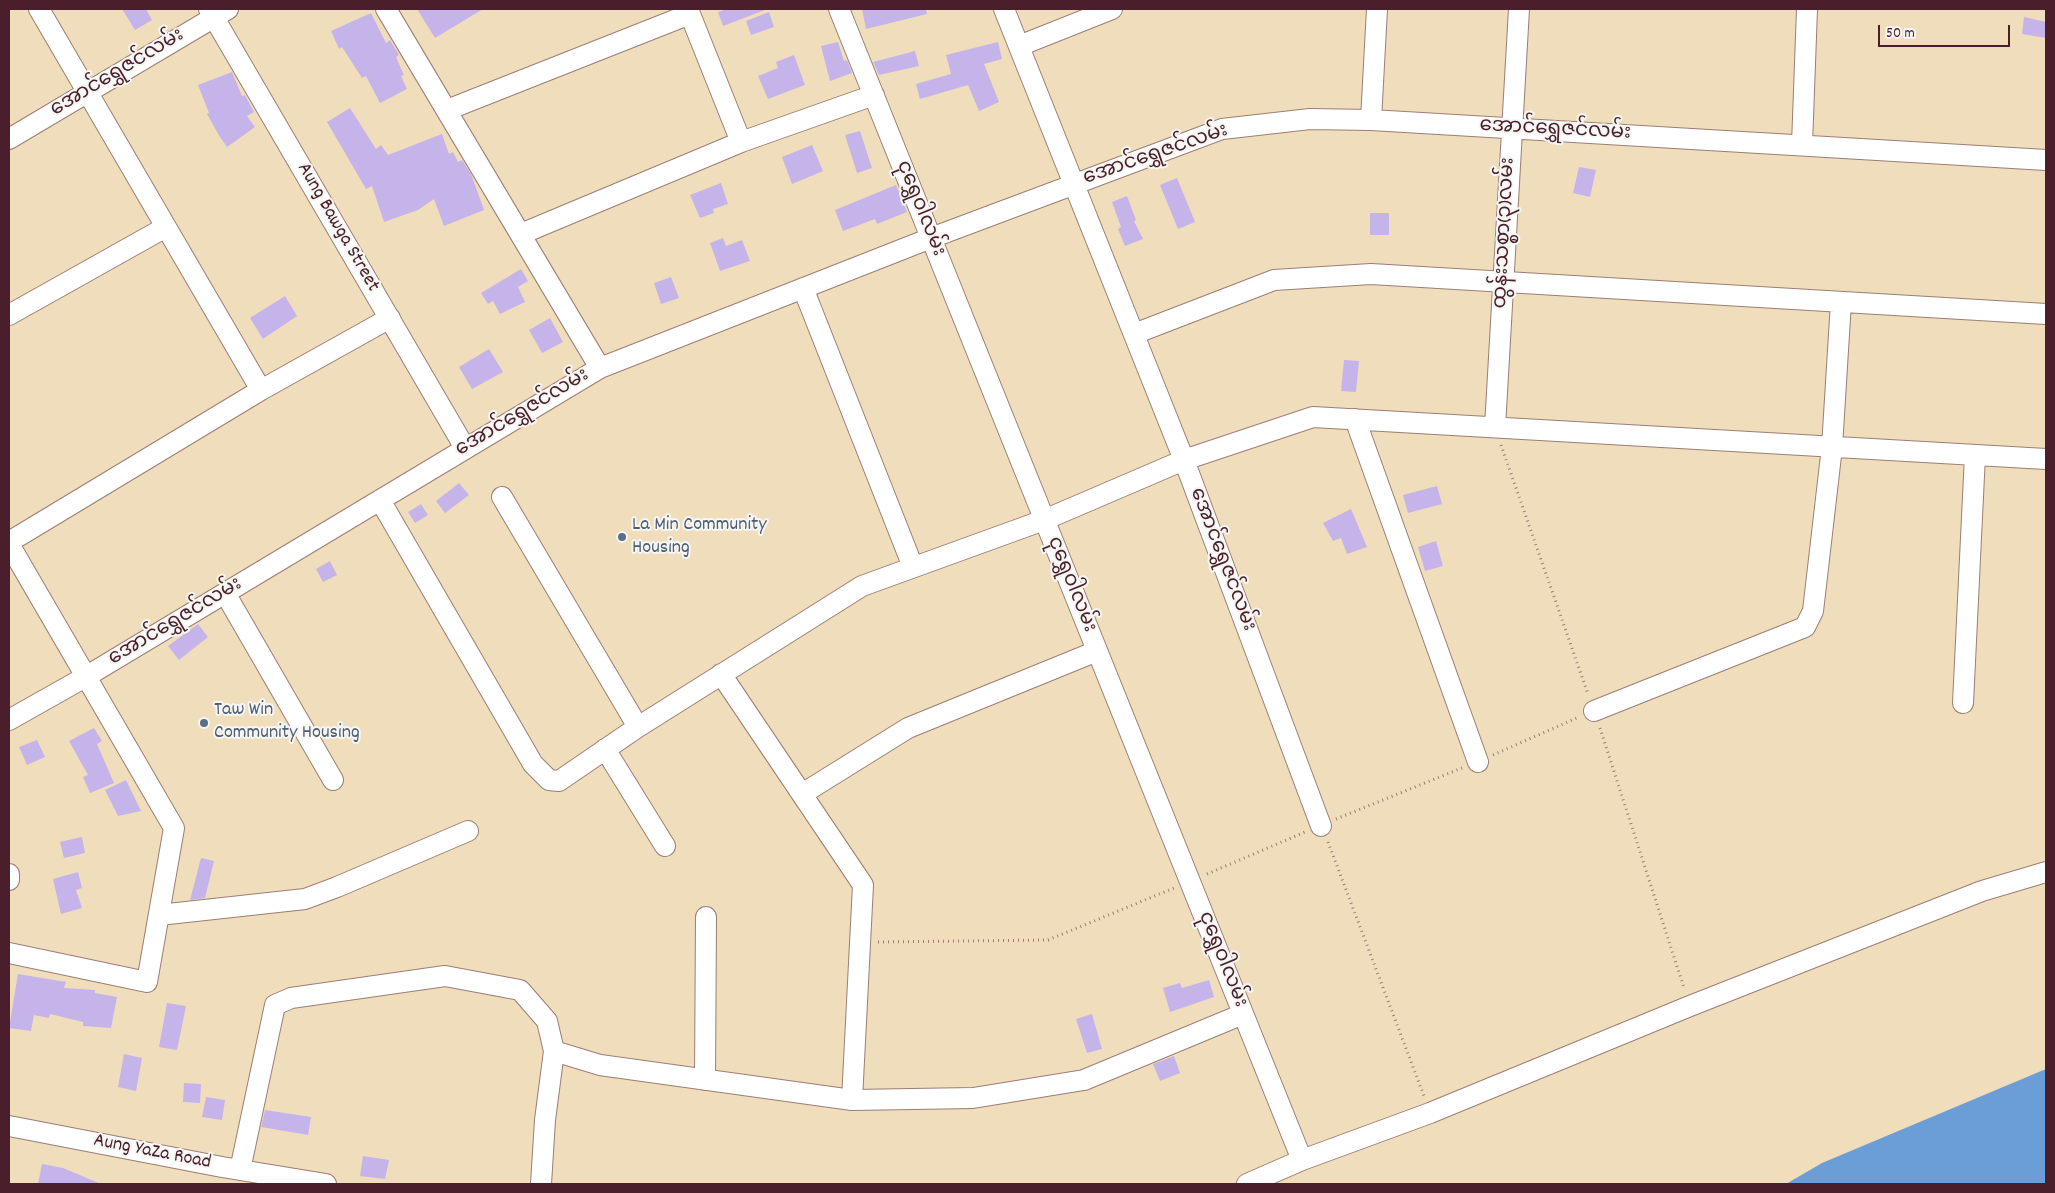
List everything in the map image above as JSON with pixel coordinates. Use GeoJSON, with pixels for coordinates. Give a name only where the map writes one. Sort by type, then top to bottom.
{"type":"FeatureCollection","features":[{"type":"Feature","properties":{"kind":"street"},"geometry":{"type":"LineString","coordinates":[[39,9],[261,390]]}},
{"type":"Feature","properties":{"kind":"street"},"geometry":{"type":"LineString","coordinates":[[386,9],[600,368]]}},
{"type":"Feature","properties":{"kind":"street","name":"ငုရွှေဝါလမ်း"},"geometry":{"type":"LineString","coordinates":[[839,9],[1302,1160]]}},
{"type":"Feature","properties":{"kind":"street","name":"အောင်ရွှေဇင်လမ်း"},"geometry":{"type":"LineString","coordinates":[[1004,9],[1184,460],[1321,826]]}},
{"type":"Feature","properties":{"kind":"street"},"geometry":{"type":"LineString","coordinates":[[1019,46],[1112,9]]}},
{"type":"Feature","properties":{"kind":"street"},"geometry":{"type":"LineString","coordinates":[[1370,120],[1377,9]]}},
{"type":"Feature","properties":{"kind":"street","name":"ထွန်းသစ္စာ(၃)လမ်း"},"geometry":{"type":"LineString","coordinates":[[1495,428],[1519,9]]}},
{"type":"Feature","properties":{"kind":"street"},"geometry":{"type":"LineString","coordinates":[[1802,146],[1807,9]]}},
{"type":"Feature","properties":{"kind":"street","name":"အောင်ရွှေဇင်လမ်း"},"geometry":{"type":"LineString","coordinates":[[9,139],[217,11]]}},
{"type":"Feature","properties":{"kind":"street","name":"Aung Bawga Street"},"geometry":{"type":"LineString","coordinates":[[217,11],[465,448]]}},
{"type":"Feature","properties":{"kind":"street"},"geometry":{"type":"LineString","coordinates":[[447,110],[689,11],[742,142]]}},
{"type":"Feature","properties":{"kind":"street"},"geometry":{"type":"LineString","coordinates":[[521,234],[742,142],[874,95]]}},
{"type":"Feature","properties":{"kind":"street","name":"အောင်ရွှေဇင်လမ်း"},"geometry":{"type":"LineString","coordinates":[[9,720],[87,676],[600,368],[931,238],[1222,129],[1310,119],[1370,120],[2046,160]]}},
{"type":"Feature","properties":{"kind":"street"},"geometry":{"type":"LineString","coordinates":[[9,315],[166,227]]}},
{"type":"Feature","properties":{"kind":"street"},"geometry":{"type":"LineString","coordinates":[[1134,334],[1274,280],[1371,274],[2046,314]]}},
{"type":"Feature","properties":{"kind":"street"},"geometry":{"type":"LineString","coordinates":[[803,288],[913,567]]}},
{"type":"Feature","properties":{"kind":"street"},"geometry":{"type":"LineString","coordinates":[[1594,711],[1806,627],[1813,611],[1832,447],[1841,302]]}},
{"type":"Feature","properties":{"kind":"street"},"geometry":{"type":"LineString","coordinates":[[9,953],[147,982],[174,828],[9,543],[261,390],[390,318]]}},
{"type":"Feature","properties":{"kind":"street"},"geometry":{"type":"LineString","coordinates":[[380,500],[533,764],[549,780],[559,781],[638,727],[862,586],[1044,520],[1184,460],[1313,417],[2046,459]]}},
{"type":"Feature","properties":{"kind":"street"},"geometry":{"type":"LineString","coordinates":[[1355,419],[1478,762]]}},
{"type":"Feature","properties":{"kind":"street"},"geometry":{"type":"LineString","coordinates":[[1963,703],[1975,455]]}},
{"type":"Feature","properties":{"kind":"street"},"geometry":{"type":"LineString","coordinates":[[502,497],[638,727]]}},
{"type":"Feature","properties":{"kind":"street"},"geometry":{"type":"LineString","coordinates":[[225,593],[333,780]]}},
{"type":"Feature","properties":{"kind":"street"},"geometry":{"type":"LineString","coordinates":[[802,794],[908,728],[1097,651]]}},
{"type":"Feature","properties":{"kind":"street"},"geometry":{"type":"LineString","coordinates":[[721,674],[863,885],[852,1100]]}},
{"type":"Feature","properties":{"kind":"street"},"geometry":{"type":"LineString","coordinates":[[604,750],[664,846]]}},
{"type":"Feature","properties":{"kind":"street"},"geometry":{"type":"LineString","coordinates":[[159,915],[305,898],[337,887],[468,831]]}},
{"type":"Feature","properties":{"kind":"street"},"geometry":{"type":"LineString","coordinates":[[1247,1184],[1302,1160],[1430,1113],[1690,1006],[1982,891],[2046,872]]}},
{"type":"Feature","properties":{"kind":"street"},"geometry":{"type":"LineString","coordinates":[[9,874],[9,880]]}},
{"type":"Feature","properties":{"kind":"street"},"geometry":{"type":"LineString","coordinates":[[705,1080],[706,917]]}},
{"type":"Feature","properties":{"kind":"street"},"geometry":{"type":"LineString","coordinates":[[240,1170],[275,1005],[291,998],[445,976],[520,990],[547,1020],[554,1051],[545,1120],[541,1184]]}},
{"type":"Feature","properties":{"kind":"street"},"geometry":{"type":"LineString","coordinates":[[554,1051],[600,1065],[852,1100],[973,1098],[1084,1080],[1243,1014]]}},
{"type":"Feature","properties":{"kind":"street","name":"Aung YaZa Road"},"geometry":{"type":"LineString","coordinates":[[9,1126],[240,1170],[326,1184]]}},
{"type":"Feature","properties":{"kind":"path"},"geometry":{"type":"LineString","coordinates":[[860,942],[1048,940],[1478,762],[1594,711]]}},
{"type":"Feature","properties":{"kind":"path"},"geometry":{"type":"LineString","coordinates":[[1321,826],[1430,1113]]}},
{"type":"Feature","properties":{"kind":"water"},"geometry":{"type":"Polygon","coordinates":[[[2046,1069],[2046,1184],[1786,1184],[1822,1163],[2046,1069]]]}},
{"type":"Feature","properties":{"kind":"building"},"geometry":{"type":"Polygon","coordinates":[[[122,9],[146,9],[152,20],[135,30],[122,9]]]}},
{"type":"Feature","properties":{"kind":"building"},"geometry":{"type":"Polygon","coordinates":[[[417,9],[483,9],[435,38],[417,9]]]}},
{"type":"Feature","properties":{"kind":"building"},"geometry":{"type":"Polygon","coordinates":[[[727,9],[765,10],[723,26],[718,12],[727,9]]]}},
{"type":"Feature","properties":{"kind":"building"},"geometry":{"type":"Polygon","coordinates":[[[862,9],[926,9],[927,14],[866,29],[862,9]]]}},
{"type":"Feature","properties":{"kind":"building"},"geometry":{"type":"Polygon","coordinates":[[[769,12],[774,27],[751,35],[746,21],[769,12]]]}},
{"type":"Feature","properties":{"kind":"building"},"geometry":{"type":"Polygon","coordinates":[[[371,13],[386,43],[390,40],[399,55],[396,57],[404,75],[401,76],[407,89],[380,103],[366,76],[362,78],[342,47],[339,49],[331,31],[371,13]]]}},
{"type":"Feature","properties":{"kind":"building"},"geometry":{"type":"Polygon","coordinates":[[[2024,17],[2046,22],[2046,38],[2022,34],[2024,17]]]}},
{"type":"Feature","properties":{"kind":"building"},"geometry":{"type":"Polygon","coordinates":[[[838,42],[844,61],[847,60],[852,73],[830,81],[821,46],[838,42]]]}},
{"type":"Feature","properties":{"kind":"building"},"geometry":{"type":"Polygon","coordinates":[[[998,42],[1002,59],[984,64],[999,102],[979,111],[968,85],[920,99],[916,84],[951,74],[946,55],[998,42]]]}},
{"type":"Feature","properties":{"kind":"building"},"geometry":{"type":"Polygon","coordinates":[[[915,51],[919,66],[879,75],[873,62],[915,51]]]}},
{"type":"Feature","properties":{"kind":"building"},"geometry":{"type":"Polygon","coordinates":[[[794,55],[805,85],[768,99],[758,76],[778,68],[776,62],[794,55]]]}},
{"type":"Feature","properties":{"kind":"building"},"geometry":{"type":"Polygon","coordinates":[[[232,72],[242,96],[245,95],[254,112],[247,116],[255,127],[227,147],[207,114],[209,113],[198,85],[232,72]]]}},
{"type":"Feature","properties":{"kind":"building"},"geometry":{"type":"Polygon","coordinates":[[[350,108],[376,149],[381,145],[388,155],[442,134],[449,154],[453,152],[458,162],[462,160],[471,174],[484,210],[444,226],[434,199],[418,210],[384,222],[372,186],[366,189],[327,122],[350,108]]]}},
{"type":"Feature","properties":{"kind":"building"},"geometry":{"type":"Polygon","coordinates":[[[860,131],[872,168],[857,173],[845,135],[860,131]]]}},
{"type":"Feature","properties":{"kind":"building"},"geometry":{"type":"Polygon","coordinates":[[[812,145],[823,171],[792,184],[782,157],[812,145]]]}},
{"type":"Feature","properties":{"kind":"building"},"geometry":{"type":"Polygon","coordinates":[[[1579,167],[1596,170],[1590,197],[1573,193],[1579,167]]]}},
{"type":"Feature","properties":{"kind":"building"},"geometry":{"type":"Polygon","coordinates":[[[1177,178],[1195,222],[1178,229],[1160,185],[1177,178]]]}},
{"type":"Feature","properties":{"kind":"building"},"geometry":{"type":"Polygon","coordinates":[[[721,183],[728,204],[713,209],[714,213],[700,218],[690,195],[721,183]]]}},
{"type":"Feature","properties":{"kind":"building"},"geometry":{"type":"Polygon","coordinates":[[[896,185],[907,212],[877,224],[875,219],[843,231],[835,210],[896,185]]]}},
{"type":"Feature","properties":{"kind":"building"},"geometry":{"type":"Polygon","coordinates":[[[1127,196],[1136,220],[1134,221],[1143,239],[1125,246],[1118,229],[1121,227],[1112,202],[1127,196]]]}},
{"type":"Feature","properties":{"kind":"building"},"geometry":{"type":"Polygon","coordinates":[[[1370,213],[1389,213],[1389,235],[1370,235],[1370,213]]]}},
{"type":"Feature","properties":{"kind":"building"},"geometry":{"type":"Polygon","coordinates":[[[723,238],[726,246],[742,240],[750,261],[720,271],[710,243],[723,238]]]}},
{"type":"Feature","properties":{"kind":"building"},"geometry":{"type":"Polygon","coordinates":[[[521,269],[528,281],[518,287],[525,302],[500,314],[493,301],[488,304],[481,293],[521,269]]]}},
{"type":"Feature","properties":{"kind":"building"},"geometry":{"type":"Polygon","coordinates":[[[671,277],[679,298],[661,304],[654,283],[671,277]]]}},
{"type":"Feature","properties":{"kind":"building"},"geometry":{"type":"Polygon","coordinates":[[[285,296],[297,316],[263,339],[250,318],[285,296]]]}},
{"type":"Feature","properties":{"kind":"building"},"geometry":{"type":"Polygon","coordinates":[[[550,318],[563,342],[542,353],[529,330],[550,318]]]}},
{"type":"Feature","properties":{"kind":"building"},"geometry":{"type":"Polygon","coordinates":[[[489,349],[503,372],[472,389],[459,367],[489,349]]]}},
{"type":"Feature","properties":{"kind":"building"},"geometry":{"type":"Polygon","coordinates":[[[1344,360],[1359,361],[1356,392],[1341,391],[1344,360]]]}},
{"type":"Feature","properties":{"kind":"building"},"geometry":{"type":"Polygon","coordinates":[[[459,483],[469,495],[445,513],[436,501],[459,483]]]}},
{"type":"Feature","properties":{"kind":"building"},"geometry":{"type":"Polygon","coordinates":[[[1437,486],[1442,504],[1408,513],[1403,495],[1437,486]]]}},
{"type":"Feature","properties":{"kind":"building"},"geometry":{"type":"Polygon","coordinates":[[[421,504],[428,515],[415,523],[408,512],[421,504]]]}},
{"type":"Feature","properties":{"kind":"building"},"geometry":{"type":"Polygon","coordinates":[[[1351,509],[1367,547],[1347,554],[1341,538],[1333,541],[1323,523],[1351,509]]]}},
{"type":"Feature","properties":{"kind":"building"},"geometry":{"type":"Polygon","coordinates":[[[1436,541],[1443,566],[1425,571],[1418,547],[1436,541]]]}},
{"type":"Feature","properties":{"kind":"building"},"geometry":{"type":"Polygon","coordinates":[[[330,561],[337,575],[323,582],[316,569],[330,561]]]}},
{"type":"Feature","properties":{"kind":"building"},"geometry":{"type":"Polygon","coordinates":[[[198,624],[208,637],[179,660],[168,646],[198,624]]]}},
{"type":"Feature","properties":{"kind":"building"},"geometry":{"type":"Polygon","coordinates":[[[94,728],[102,741],[97,744],[114,783],[90,793],[83,777],[88,775],[69,741],[94,728]]]}},
{"type":"Feature","properties":{"kind":"building"},"geometry":{"type":"Polygon","coordinates":[[[37,740],[45,757],[27,765],[19,747],[37,740]]]}},
{"type":"Feature","properties":{"kind":"building"},"geometry":{"type":"Polygon","coordinates":[[[126,780],[141,811],[118,816],[105,790],[126,780]]]}},
{"type":"Feature","properties":{"kind":"building"},"geometry":{"type":"Polygon","coordinates":[[[82,837],[85,853],[64,858],[60,842],[82,837]]]}},
{"type":"Feature","properties":{"kind":"building"},"geometry":{"type":"Polygon","coordinates":[[[201,858],[214,861],[205,898],[190,900],[201,858]]]}},
{"type":"Feature","properties":{"kind":"building"},"geometry":{"type":"Polygon","coordinates":[[[78,872],[82,888],[76,890],[82,908],[61,914],[53,879],[78,872]]]}},
{"type":"Feature","properties":{"kind":"building"},"geometry":{"type":"Polygon","coordinates":[[[18,974],[66,982],[64,988],[95,990],[95,993],[117,997],[111,1028],[83,1026],[83,1022],[50,1014],[49,1018],[34,1015],[31,1031],[9,1028],[18,974]]]}},
{"type":"Feature","properties":{"kind":"building"},"geometry":{"type":"Polygon","coordinates":[[[1209,980],[1214,997],[1170,1012],[1163,988],[1180,983],[1182,988],[1209,980]]]}},
{"type":"Feature","properties":{"kind":"building"},"geometry":{"type":"Polygon","coordinates":[[[167,1003],[186,1006],[177,1050],[159,1047],[167,1003]]]}},
{"type":"Feature","properties":{"kind":"building"},"geometry":{"type":"Polygon","coordinates":[[[1092,1014],[1102,1049],[1087,1053],[1076,1019],[1092,1014]]]}},
{"type":"Feature","properties":{"kind":"building"},"geometry":{"type":"Polygon","coordinates":[[[124,1054],[142,1058],[136,1091],[118,1087],[124,1054]]]}},
{"type":"Feature","properties":{"kind":"building"},"geometry":{"type":"Polygon","coordinates":[[[1174,1056],[1180,1073],[1160,1081],[1153,1064],[1174,1056]]]}},
{"type":"Feature","properties":{"kind":"building"},"geometry":{"type":"Polygon","coordinates":[[[184,1083],[201,1084],[200,1103],[183,1102],[184,1083]]]}},
{"type":"Feature","properties":{"kind":"building"},"geometry":{"type":"Polygon","coordinates":[[[206,1097],[225,1100],[222,1120],[202,1117],[206,1097]]]}},
{"type":"Feature","properties":{"kind":"building"},"geometry":{"type":"Polygon","coordinates":[[[265,1110],[311,1117],[308,1135],[261,1127],[265,1110]]]}},
{"type":"Feature","properties":{"kind":"building"},"geometry":{"type":"Polygon","coordinates":[[[363,1156],[389,1160],[385,1179],[360,1176],[363,1156]]]}},
{"type":"Feature","properties":{"kind":"building"},"geometry":{"type":"Polygon","coordinates":[[[42,1164],[63,1168],[101,1184],[38,1184],[42,1164]]]}},
{"type":"Feature","properties":{"kind":"place","name":"La Min Community Housing"},"geometry":{"type":"Point","coordinates":[622,537]}},
{"type":"Feature","properties":{"kind":"place","name":"Taw Win Community Housing"},"geometry":{"type":"Point","coordinates":[204,723]}}]}
